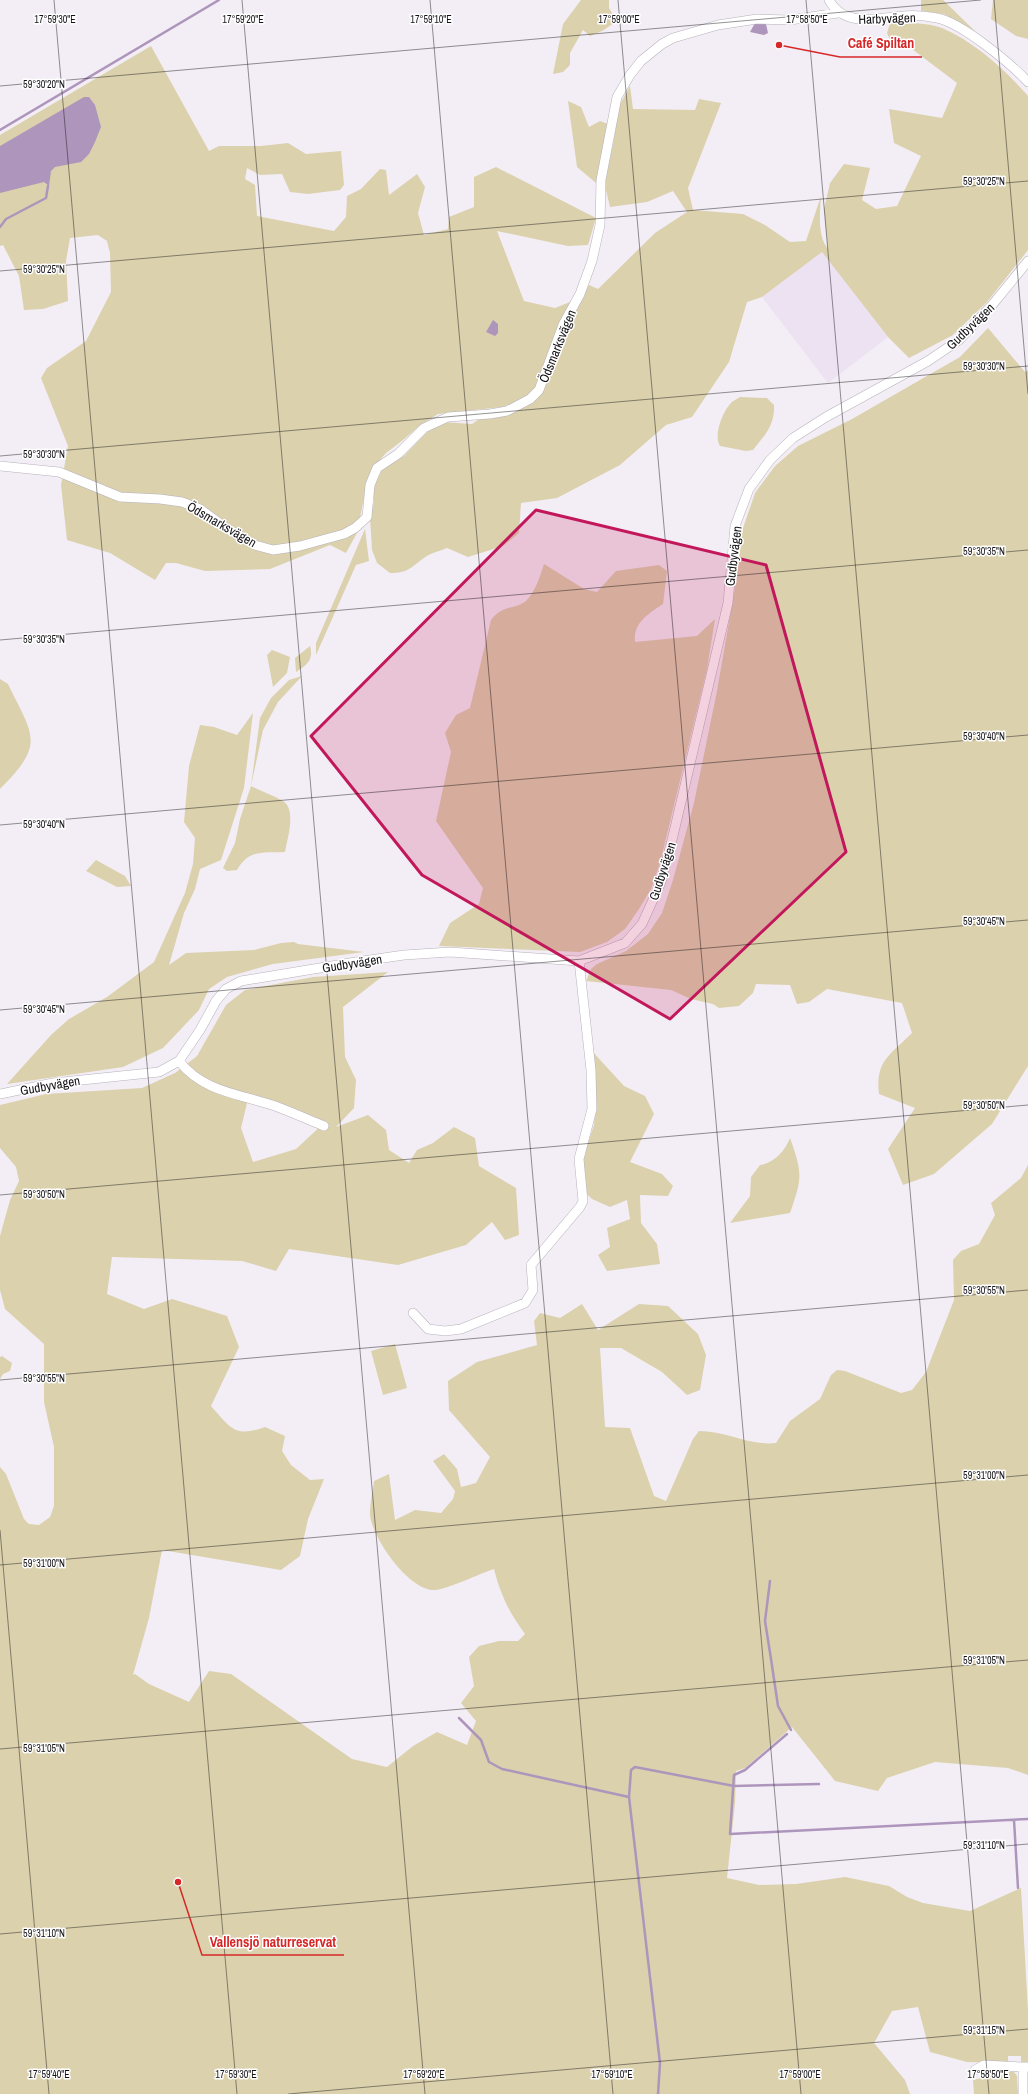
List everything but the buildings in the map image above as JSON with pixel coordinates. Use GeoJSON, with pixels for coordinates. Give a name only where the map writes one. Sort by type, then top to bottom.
{"type":"FeatureCollection","features":[{"type":"Feature","properties":{"kind":"street"},"geometry":{"type":"LineString","coordinates":[[829,0],[838,13]]}},
{"type":"Feature","properties":{"kind":"street","name":"Harbyvägen"},"geometry":{"type":"LineString","coordinates":[[838,13],[852,19],[905,16],[938,18],[957,27],[985,45],[1028,82]]}},
{"type":"Feature","properties":{"kind":"street","name":"Ödsmarksvägen"},"geometry":{"type":"LineString","coordinates":[[0,466],[59,472],[120,497],[160,498],[182,502],[200,509],[226,528],[255,545],[273,550],[300,546],[350,531],[366,517],[370,485],[377,468],[404,449],[424,428],[448,417],[490,414],[507,411],[530,399],[539,390],[562,326],[580,294],[592,261],[600,225],[601,180],[617,97],[630,74],[641,61],[662,44],[673,38],[718,25],[757,19],[790,20],[838,13]]}},
{"type":"Feature","properties":{"kind":"street","name":"Gudbyvägen"},"geometry":{"type":"LineString","coordinates":[[0,1094],[53,1082],[159,1072],[179,1061],[200,1030],[216,1000],[226,989],[241,981],[404,955],[450,952],[579,961],[625,943],[642,924],[661,882],[728,603],[735,526],[749,489],[770,460],[793,438],[826,417],[928,361],[960,340],[993,304],[1028,260]]}},
{"type":"Feature","properties":{"kind":"street"},"geometry":{"type":"LineString","coordinates":[[413,1313],[428,1329],[445,1331],[470,1326],[525,1303],[533,1290],[531,1265],[580,1207],[583,1201],[579,1159],[592,1109],[591,1070],[579,961]]}},
{"type":"Feature","properties":{"kind":"street"},"geometry":{"type":"LineString","coordinates":[[179,1061],[186,1070],[219,1091],[274,1106],[324,1126]]}},
{"type":"Feature","properties":{"kind":"street"},"geometry":{"type":"LineString","coordinates":[[975,2070],[984,2065],[1026,2067],[1023,2094]]}},
{"type":"Feature","properties":{"kind":"highlighted area"},"geometry":{"type":"Polygon","coordinates":[[[536,510],[766,565],[846,852],[670,1019],[422,875],[311,736],[536,510]]]}},
{"type":"Feature","properties":{"kind":"shaded area"},"geometry":{"type":"Polygon","coordinates":[[[581,0],[609,0],[609,8],[617,21],[602,31],[590,36],[583,30],[570,53],[570,65],[563,72],[553,74],[563,24],[581,0]]]}},
{"type":"Feature","properties":{"kind":"shaded area"},"geometry":{"type":"Polygon","coordinates":[[[921,0],[943,0],[975,31],[944,14],[921,11],[921,0]]]}},
{"type":"Feature","properties":{"kind":"shaded area"},"geometry":{"type":"Polygon","coordinates":[[[993,0],[1028,0],[1028,39],[1016,36],[991,19],[993,0]]]}},
{"type":"Feature","properties":{"kind":"shaded area"},"geometry":{"type":"Polygon","coordinates":[[[909,22],[942,28],[966,41],[978,49],[1010,76],[1028,96],[1028,250],[987,302],[953,335],[909,358],[888,337],[822,252],[762,297],[747,302],[729,362],[692,417],[666,425],[620,465],[557,498],[521,503],[519,533],[503,546],[468,557],[447,548],[426,556],[405,571],[396,573],[390,573],[377,563],[372,550],[370,517],[374,502],[374,486],[382,470],[390,463],[404,456],[427,432],[443,422],[472,424],[479,419],[517,411],[537,399],[548,380],[567,328],[589,285],[598,289],[655,233],[687,212],[673,191],[647,202],[610,207],[604,182],[613,145],[619,106],[630,86],[633,109],[695,110],[699,99],[721,103],[688,188],[693,210],[743,214],[765,225],[790,242],[806,241],[821,196],[821,231],[824,244],[828,249],[824,209],[830,183],[844,164],[870,168],[862,200],[876,209],[897,206],[921,156],[894,143],[889,109],[942,118],[957,83],[912,49],[890,40],[887,33],[890,23],[909,22]]]}},
{"type":"Feature","properties":{"kind":"shaded area"},"geometry":{"type":"Polygon","coordinates":[[[755,23],[766,24],[768,33],[764,35],[750,32],[755,23]]]}},
{"type":"Feature","properties":{"kind":"shaded area"},"geometry":{"type":"Polygon","coordinates":[[[151,46],[209,151],[219,146],[261,146],[288,143],[306,154],[341,151],[344,185],[340,190],[308,194],[290,192],[282,174],[260,175],[247,168],[245,179],[255,185],[257,216],[334,231],[346,217],[347,196],[361,189],[380,169],[386,170],[389,195],[417,174],[425,187],[418,213],[424,235],[448,229],[449,217],[474,207],[474,177],[496,167],[596,218],[588,245],[568,246],[497,231],[524,301],[555,308],[570,302],[534,390],[520,401],[502,407],[438,414],[419,426],[386,453],[374,467],[367,483],[357,533],[346,553],[330,545],[270,569],[205,571],[176,563],[166,563],[155,580],[110,553],[67,540],[61,485],[68,446],[41,378],[47,368],[86,341],[111,292],[110,253],[107,241],[98,235],[70,238],[66,261],[68,301],[43,309],[24,310],[19,276],[3,245],[0,246],[0,135],[151,46]]]}},
{"type":"Feature","properties":{"kind":"shaded area"},"geometry":{"type":"Polygon","coordinates":[[[84,97],[89,97],[95,105],[101,127],[89,154],[81,162],[55,167],[51,171],[49,186],[44,182],[0,193],[0,146],[84,97]]]}},
{"type":"Feature","properties":{"kind":"shaded area"},"geometry":{"type":"Polygon","coordinates":[[[568,101],[581,107],[589,127],[600,121],[608,124],[596,183],[577,167],[568,101]]]}},
{"type":"Feature","properties":{"kind":"shaded area"},"geometry":{"type":"Polygon","coordinates":[[[822,252],[888,337],[828,383],[762,297],[822,252]]]}},
{"type":"Feature","properties":{"kind":"shaded area"},"geometry":{"type":"Polygon","coordinates":[[[493,320],[498,324],[498,333],[495,336],[486,332],[493,320]]]}},
{"type":"Feature","properties":{"kind":"shaded area"},"geometry":{"type":"Polygon","coordinates":[[[988,328],[1025,372],[1028,370],[1028,1066],[992,1124],[934,1174],[903,1185],[888,1149],[915,1108],[879,1094],[878,1083],[879,1074],[886,1059],[912,1033],[902,1003],[827,989],[809,1002],[797,1004],[790,985],[756,984],[753,993],[739,1006],[719,1008],[713,1004],[691,999],[671,990],[586,981],[591,969],[597,964],[626,951],[648,934],[662,913],[673,880],[694,803],[717,691],[736,582],[742,531],[755,493],[775,466],[798,446],[852,419],[960,357],[988,328]]]}},
{"type":"Feature","properties":{"kind":"shaded area"},"geometry":{"type":"Polygon","coordinates":[[[740,397],[767,398],[774,405],[771,424],[753,450],[746,451],[720,446],[718,442],[718,430],[722,417],[733,401],[740,397]]]}},
{"type":"Feature","properties":{"kind":"shaded area"},"geometry":{"type":"Polygon","coordinates":[[[365,529],[369,561],[356,565],[316,655],[316,643],[365,529]]]}},
{"type":"Feature","properties":{"kind":"shaded area"},"geometry":{"type":"Polygon","coordinates":[[[544,564],[584,589],[597,592],[616,571],[659,565],[667,571],[663,604],[647,615],[639,624],[636,629],[635,642],[697,636],[715,619],[707,669],[660,863],[651,889],[639,909],[625,929],[607,942],[580,952],[439,946],[450,923],[479,904],[483,888],[436,821],[451,752],[445,733],[456,715],[470,708],[491,620],[495,615],[504,609],[518,606],[526,601],[535,588],[544,564]]]}},
{"type":"Feature","properties":{"kind":"shaded area"},"geometry":{"type":"Polygon","coordinates":[[[310,646],[311,655],[309,662],[296,672],[295,658],[310,646]]]}},
{"type":"Feature","properties":{"kind":"shaded area"},"geometry":{"type":"Polygon","coordinates":[[[272,650],[290,657],[287,673],[273,687],[267,655],[272,650]]]}},
{"type":"Feature","properties":{"kind":"shaded area"},"geometry":{"type":"Polygon","coordinates":[[[302,676],[278,702],[263,730],[251,786],[260,718],[271,698],[289,680],[302,676]]]}},
{"type":"Feature","properties":{"kind":"shaded area"},"geometry":{"type":"Polygon","coordinates":[[[0,679],[8,684],[24,716],[29,728],[31,739],[29,749],[24,760],[15,773],[0,789],[0,679]]]}},
{"type":"Feature","properties":{"kind":"shaded area"},"geometry":{"type":"Polygon","coordinates":[[[253,713],[244,788],[221,860],[200,869],[195,889],[184,913],[169,965],[186,953],[254,950],[281,943],[294,942],[298,944],[364,952],[273,964],[227,977],[209,989],[199,1010],[163,1048],[123,1067],[7,1084],[51,1035],[69,1019],[107,997],[154,962],[185,893],[193,864],[195,838],[184,822],[189,766],[200,725],[214,727],[237,735],[253,713]]]}},
{"type":"Feature","properties":{"kind":"shaded area"},"geometry":{"type":"Polygon","coordinates":[[[251,786],[283,801],[287,805],[290,811],[290,825],[285,852],[252,855],[246,858],[237,870],[227,871],[223,868],[235,843],[240,819],[251,786]]]}},
{"type":"Feature","properties":{"kind":"shaded area"},"geometry":{"type":"Polygon","coordinates":[[[96,860],[125,876],[131,886],[117,887],[86,871],[96,860]]]}},
{"type":"Feature","properties":{"kind":"shaded area"},"geometry":{"type":"Polygon","coordinates":[[[388,972],[343,1007],[345,1057],[356,1080],[354,1108],[336,1127],[368,1115],[386,1130],[389,1150],[409,1163],[417,1150],[433,1143],[454,1127],[475,1138],[479,1166],[516,1188],[519,1235],[505,1240],[492,1222],[466,1245],[398,1265],[289,1249],[276,1271],[242,1261],[112,1257],[107,1294],[144,1309],[172,1299],[227,1316],[239,1347],[211,1406],[234,1429],[246,1431],[265,1427],[285,1436],[282,1451],[291,1465],[310,1480],[324,1479],[308,1519],[300,1556],[281,1570],[162,1550],[149,1618],[133,1675],[135,1674],[149,1684],[189,1702],[209,1671],[231,1674],[352,1759],[387,1767],[413,1746],[437,1732],[467,1745],[476,1721],[461,1703],[474,1686],[469,1657],[479,1646],[499,1641],[518,1641],[525,1634],[506,1603],[494,1569],[442,1589],[426,1589],[415,1583],[404,1573],[384,1549],[372,1524],[370,1514],[374,1481],[389,1474],[395,1520],[415,1510],[441,1513],[453,1499],[455,1491],[433,1461],[444,1454],[457,1469],[461,1487],[476,1483],[490,1457],[449,1410],[448,1381],[477,1362],[537,1345],[534,1321],[540,1313],[560,1318],[582,1304],[598,1330],[639,1304],[668,1306],[698,1334],[706,1355],[700,1390],[687,1395],[662,1372],[621,1348],[600,1348],[605,1427],[630,1428],[654,1496],[666,1501],[693,1439],[699,1431],[719,1433],[747,1441],[776,1443],[790,1421],[820,1399],[831,1375],[837,1370],[845,1371],[901,1393],[912,1390],[926,1372],[954,1300],[953,1260],[961,1251],[979,1244],[995,1215],[991,1203],[1021,1178],[1028,1165],[1028,1775],[1008,1768],[935,1762],[887,1778],[878,1791],[835,1781],[792,1727],[745,1768],[736,1771],[735,1803],[727,1878],[759,1885],[796,1884],[845,1877],[889,1886],[907,1897],[923,1903],[970,1911],[1021,1888],[1028,2010],[1028,2064],[1021,2064],[1021,2056],[1008,2056],[1008,2063],[967,2062],[930,2052],[918,2007],[892,2011],[874,2043],[905,2080],[910,2094],[0,2094],[0,1467],[6,1474],[24,1519],[29,1524],[39,1525],[50,1517],[54,1506],[54,1447],[44,1402],[44,1344],[5,1309],[0,1290],[0,1236],[10,1200],[19,1181],[16,1167],[0,1148],[0,1105],[46,1094],[142,1088],[175,1073],[197,1056],[226,1005],[245,990],[313,977],[388,972]],[[249,1095],[241,1128],[253,1162],[296,1149],[325,1122],[249,1095]]]}},
{"type":"Feature","properties":{"kind":"shaded area"},"geometry":{"type":"Polygon","coordinates":[[[592,1051],[624,1086],[645,1096],[654,1114],[630,1162],[662,1174],[673,1186],[668,1196],[640,1195],[641,1223],[657,1244],[660,1264],[607,1271],[598,1255],[610,1247],[607,1228],[630,1219],[627,1200],[610,1207],[592,1199],[586,1193],[582,1161],[594,1125],[596,1098],[592,1051]]]}},
{"type":"Feature","properties":{"kind":"shaded area"},"geometry":{"type":"Polygon","coordinates":[[[790,1138],[799,1168],[799,1183],[790,1213],[730,1223],[750,1196],[751,1177],[760,1165],[770,1162],[782,1152],[790,1138]]]}},
{"type":"Feature","properties":{"kind":"shaded area"},"geometry":{"type":"Polygon","coordinates":[[[395,1344],[407,1388],[383,1395],[371,1351],[395,1344]]]}},
{"type":"Feature","properties":{"kind":"shaded area"},"geometry":{"type":"Polygon","coordinates":[[[2,1356],[12,1363],[10,1371],[3,1374],[0,1379],[0,1357],[2,1356]]]}},
{"type":"Feature","properties":{"kind":"shaded area"},"geometry":{"type":"Polygon","coordinates":[[[986,2069],[1014,2072],[1017,2076],[1018,2094],[974,2094],[973,2080],[981,2078],[986,2069]]]}},
{"type":"Feature","properties":{"kind":"waterway"},"geometry":{"type":"LineString","coordinates":[[0,130],[219,0]]}},
{"type":"Feature","properties":{"kind":"waterway"},"geometry":{"type":"LineString","coordinates":[[0,227],[6,219],[46,198],[48,186]]}},
{"type":"Feature","properties":{"kind":"waterway"},"geometry":{"type":"LineString","coordinates":[[770,1581],[765,1621],[778,1706],[791,1730]]}},
{"type":"Feature","properties":{"kind":"waterway"},"geometry":{"type":"LineString","coordinates":[[459,1718],[481,1740],[489,1762],[502,1769],[629,1797],[660,2063],[658,2094]]}},
{"type":"Feature","properties":{"kind":"waterway"},"geometry":{"type":"LineString","coordinates":[[787,1734],[745,1770],[734,1775],[730,1834],[1028,1819]]}},
{"type":"Feature","properties":{"kind":"waterway"},"geometry":{"type":"LineString","coordinates":[[629,1797],[631,1770],[635,1767],[734,1786],[819,1784]]}},
{"type":"Feature","properties":{"kind":"waterway"},"geometry":{"type":"LineString","coordinates":[[1014,1820],[1018,1888]]}},
{"type":"Feature","properties":{"kind":"place","name":"Café Spiltan"},"geometry":{"type":"Point","coordinates":[779,45]}},
{"type":"Feature","properties":{"kind":"place","name":"Vallensjö naturreservat"},"geometry":{"type":"Point","coordinates":[178,1882]}}]}
